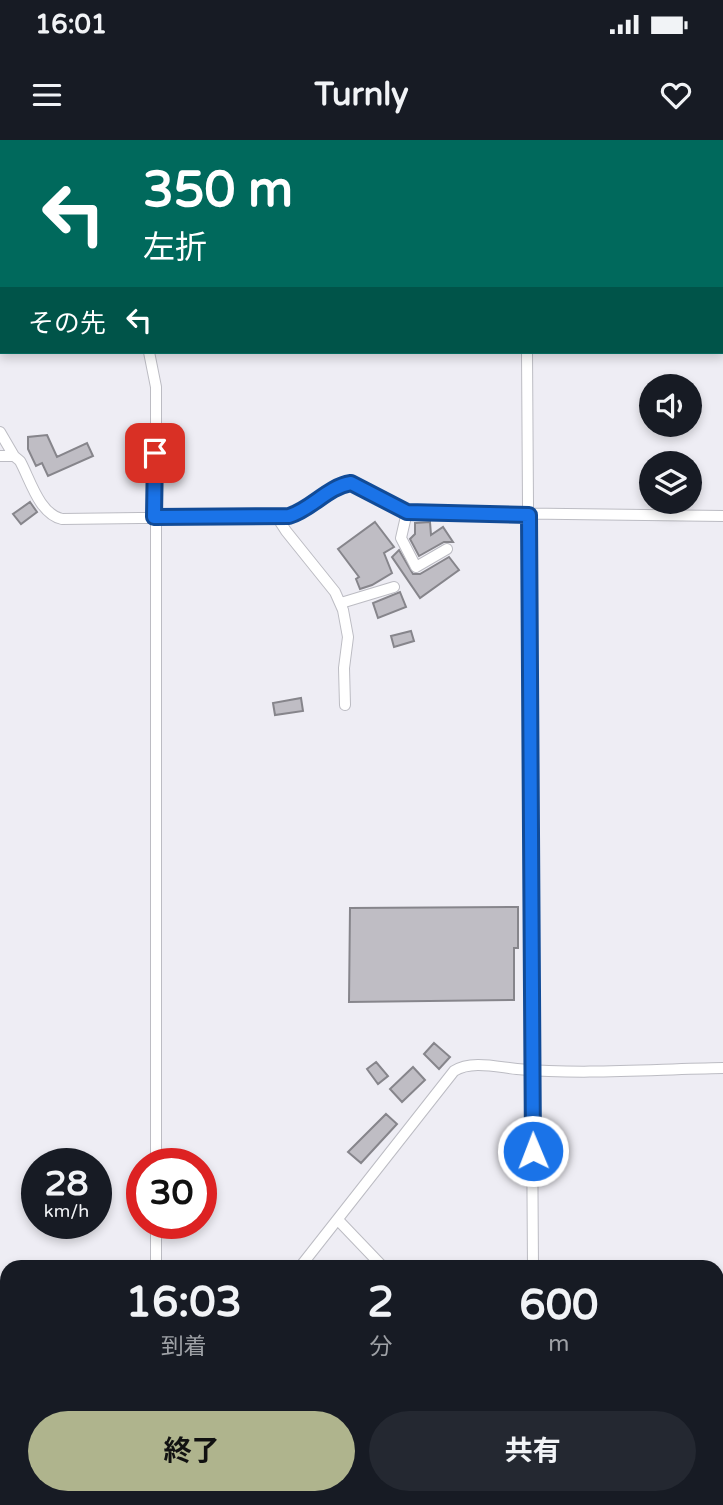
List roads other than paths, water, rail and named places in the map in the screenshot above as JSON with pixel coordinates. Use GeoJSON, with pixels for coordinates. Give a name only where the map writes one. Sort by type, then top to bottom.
{"type":"FeatureCollection","features":[{"type":"Feature","properties":{"kind":"street"},"geometry":{"type":"LineString","coordinates":[[149,354],[156,387],[156,1148]]}},
{"type":"Feature","properties":{"kind":"street"},"geometry":{"type":"LineString","coordinates":[[527,354],[533,1260]]}},
{"type":"Feature","properties":{"kind":"street"},"geometry":{"type":"LineString","coordinates":[[0,432],[14,456],[20,461],[43,505],[57,517],[73,520],[289,516],[305,510],[330,491],[351,483],[407,512],[723,516]]}},
{"type":"Feature","properties":{"kind":"street"},"geometry":{"type":"LineString","coordinates":[[0,456],[14,456]]}},
{"type":"Feature","properties":{"kind":"street"},"geometry":{"type":"LineString","coordinates":[[407,512],[401,538],[415,567],[447,549]]}},
{"type":"Feature","properties":{"kind":"street"},"geometry":{"type":"LineString","coordinates":[[277,517],[341,603],[348,638],[344,668],[345,705]]}},
{"type":"Feature","properties":{"kind":"street"},"geometry":{"type":"LineString","coordinates":[[341,603],[394,586]]}},
{"type":"Feature","properties":{"kind":"street"},"geometry":{"type":"LineString","coordinates":[[306,1260],[454,1072],[470,1065],[531,1070],[723,1068]]}},
{"type":"Feature","properties":{"kind":"street"},"geometry":{"type":"LineString","coordinates":[[339,1221],[376,1260]]}},
{"type":"Feature","properties":{"kind":"street"},"geometry":{"type":"LineString","coordinates":[[156,1239],[156,1260]]}}]}
